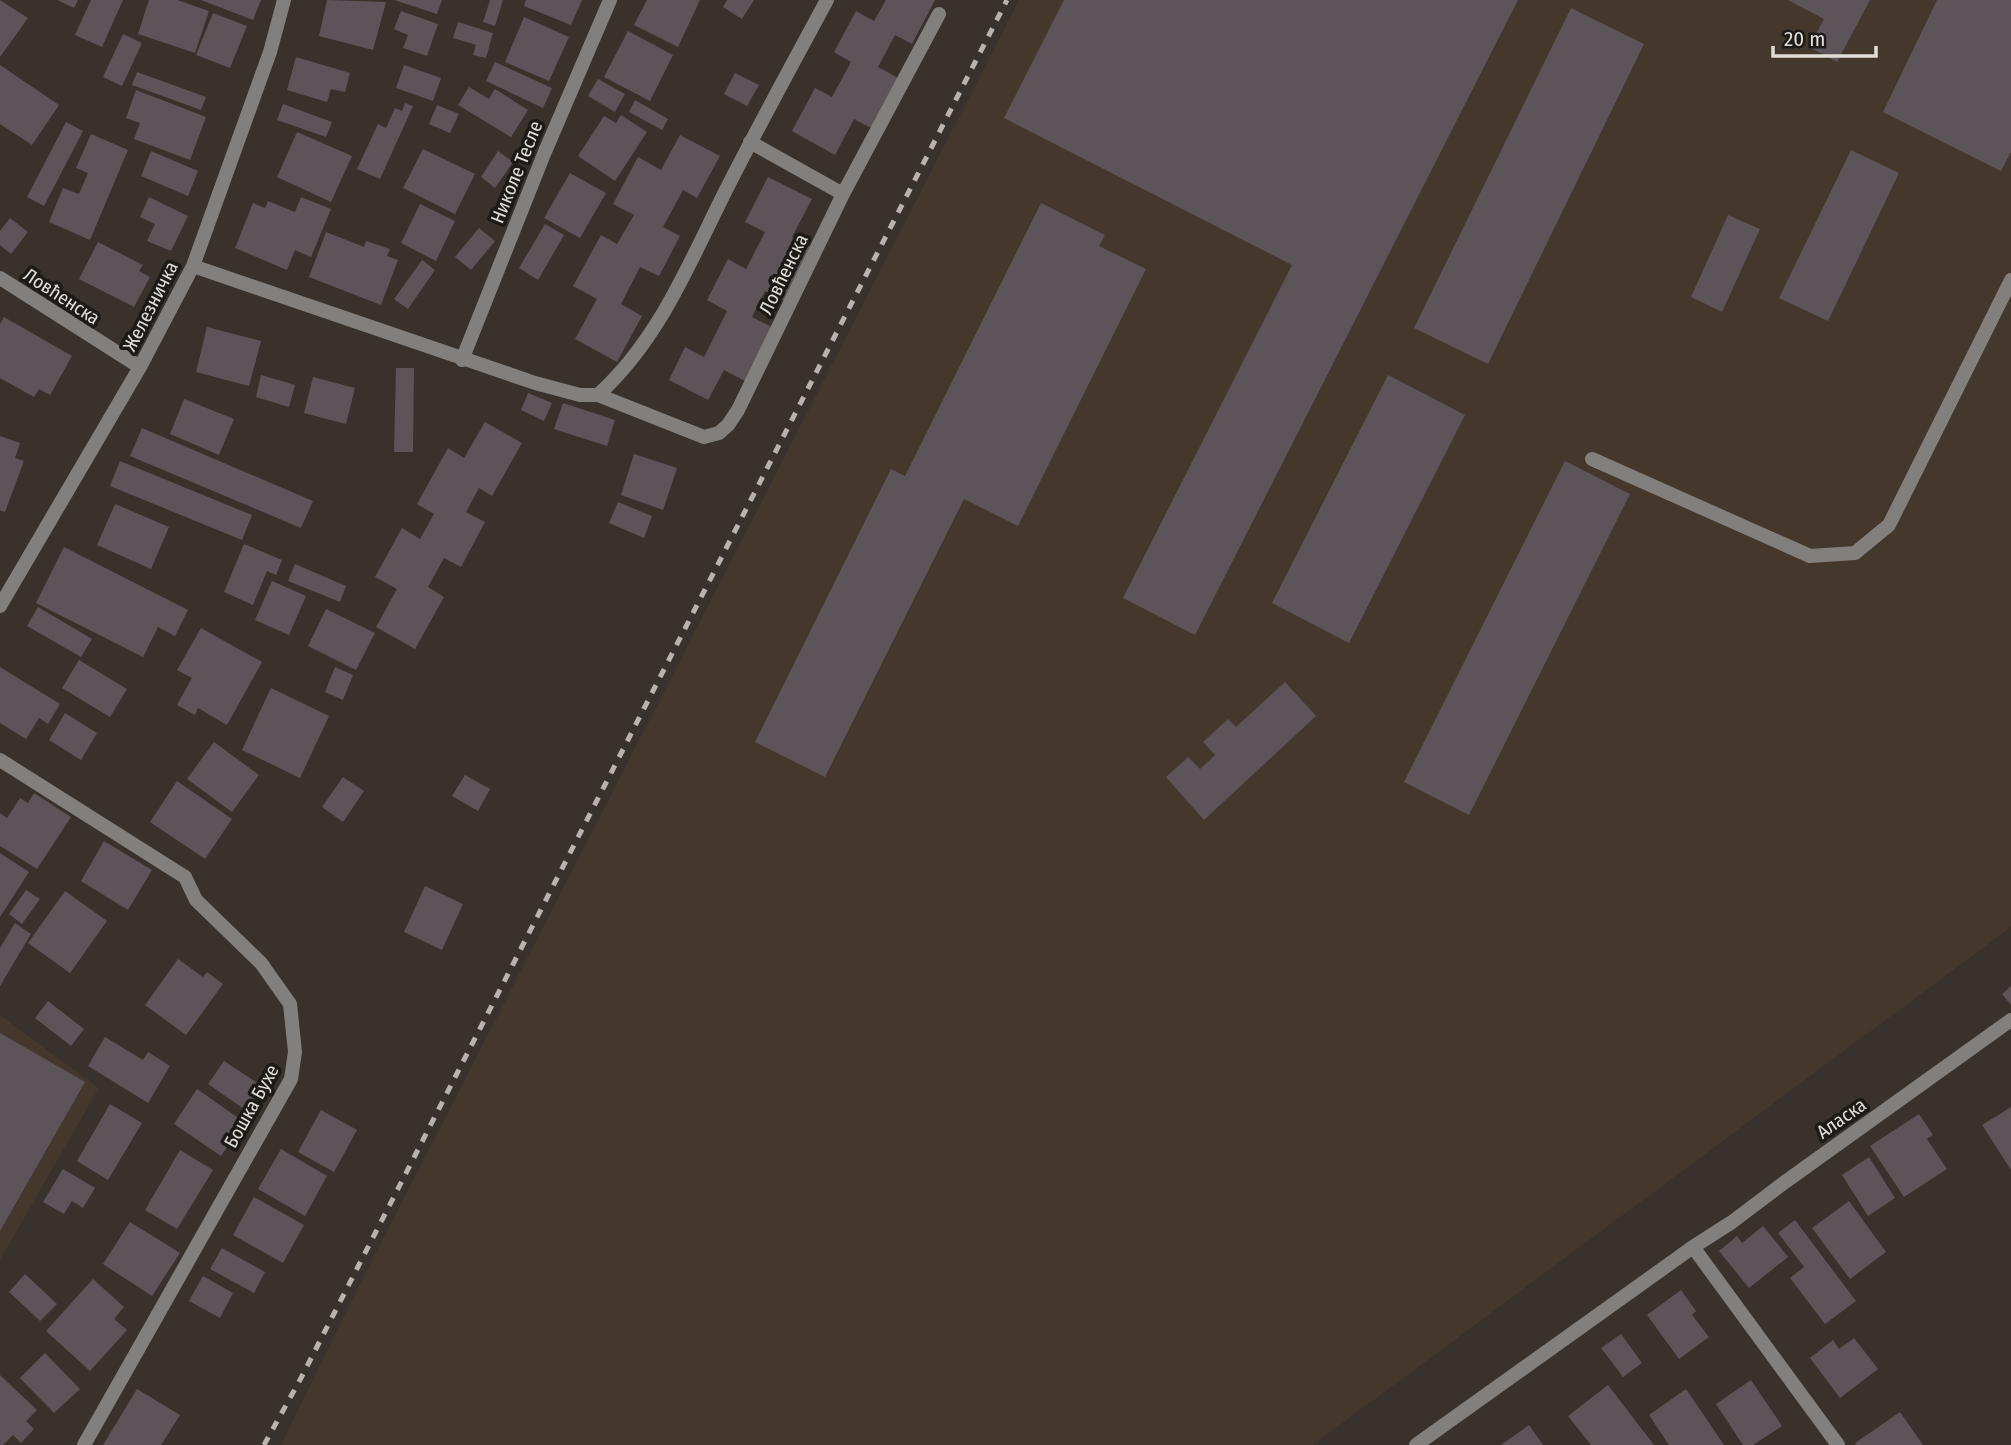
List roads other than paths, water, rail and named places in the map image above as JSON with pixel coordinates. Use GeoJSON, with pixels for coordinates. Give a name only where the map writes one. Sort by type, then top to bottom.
{"type":"FeatureCollection","features":[{"type":"Feature","properties":{"kind":"street","name":"Железничка"},"geometry":{"type":"LineString","coordinates":[[0,606],[140,367],[193,266],[270,52],[284,0]]}},
{"type":"Feature","properties":{"kind":"street","name":"Николе Тесле"},"geometry":{"type":"LineString","coordinates":[[462,360],[544,153],[610,0]]}},
{"type":"Feature","properties":{"kind":"street"},"geometry":{"type":"LineString","coordinates":[[598,395],[633,359],[666,310],[750,142],[827,0]]}},
{"type":"Feature","properties":{"kind":"street","name":"Ловћенска"},"geometry":{"type":"LineString","coordinates":[[193,266],[462,360],[580,396],[598,395],[704,437],[719,433],[738,410],[843,194],[939,14]]}},
{"type":"Feature","properties":{"kind":"street"},"geometry":{"type":"LineString","coordinates":[[750,142],[843,194]]}},
{"type":"Feature","properties":{"kind":"street","name":"Ловћенска"},"geometry":{"type":"LineString","coordinates":[[0,278],[140,367]]}},
{"type":"Feature","properties":{"kind":"street"},"geometry":{"type":"LineString","coordinates":[[1592,459],[1810,556],[1856,553],[1889,525],[2011,280]]}},
{"type":"Feature","properties":{"kind":"street","name":"Бошка Бухе"},"geometry":{"type":"LineString","coordinates":[[0,760],[185,877],[196,900],[261,963],[278,985],[290,1004],[294,1035],[294,1068],[290,1079],[84,1445]]}},
{"type":"Feature","properties":{"kind":"street","name":"Аласка"},"geometry":{"type":"LineString","coordinates":[[1416,1445],[1692,1247],[1732,1222],[2011,1020]]}},
{"type":"Feature","properties":{"kind":"street"},"geometry":{"type":"LineString","coordinates":[[1692,1247],[1838,1445]]}},
{"type":"Feature","properties":{"kind":"railway"},"geometry":{"type":"LineString","coordinates":[[264,1445],[301,1378],[1007,0]]}}]}
